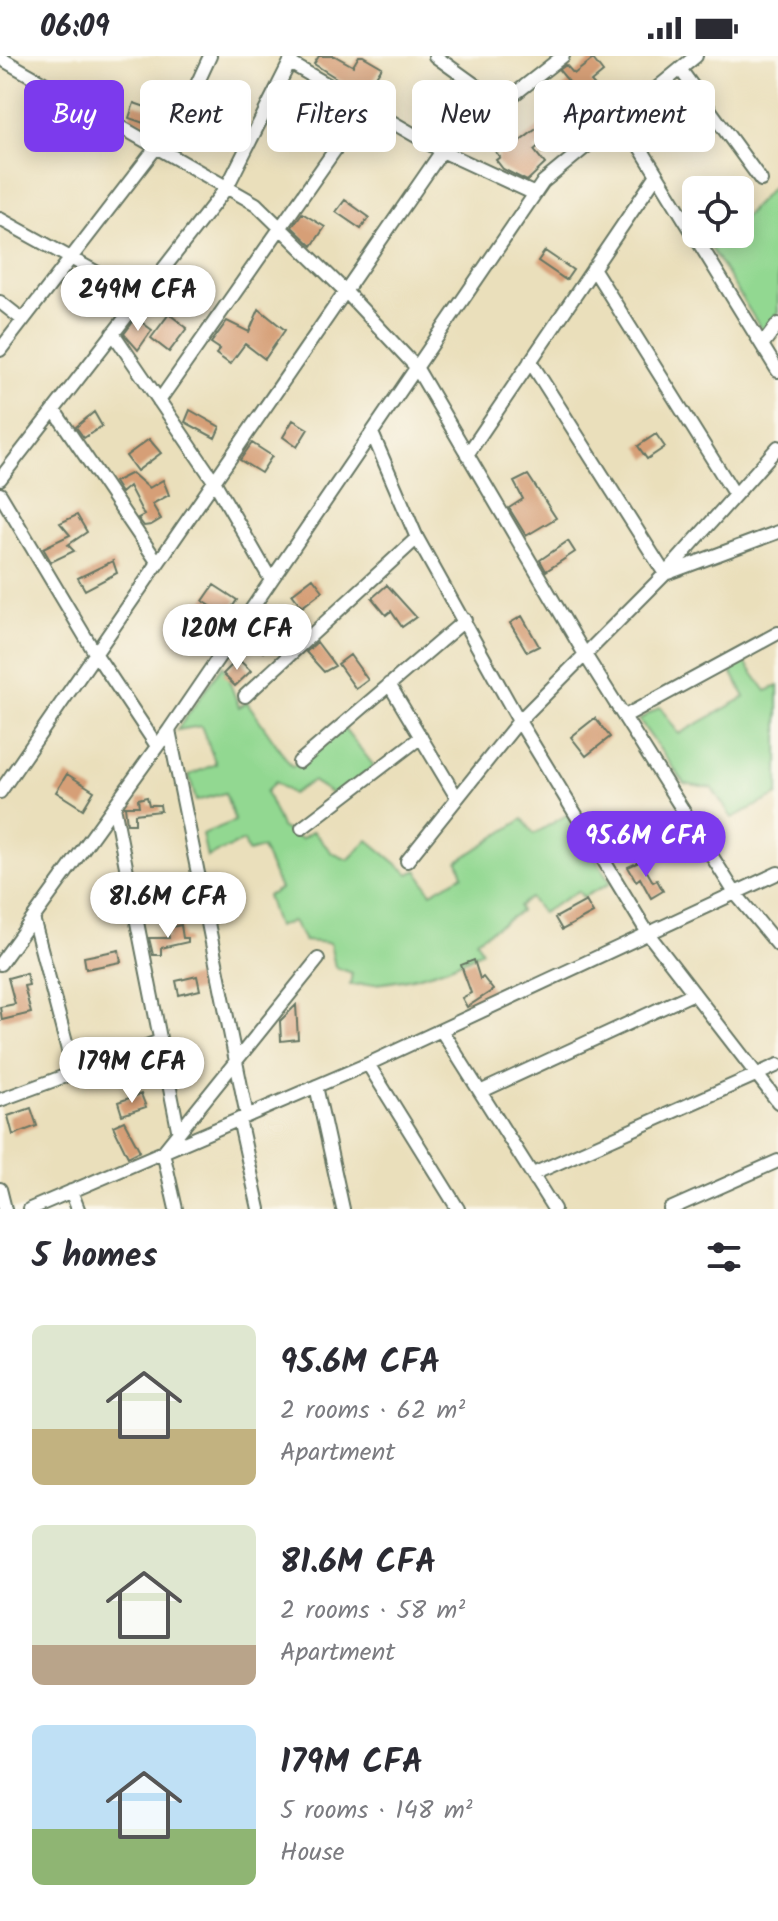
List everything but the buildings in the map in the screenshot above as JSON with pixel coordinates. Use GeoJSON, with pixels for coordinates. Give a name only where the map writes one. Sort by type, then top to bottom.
{"type":"FeatureCollection","features":[{"type":"Feature","properties":{"kind":"street"},"geometry":{"type":"LineString","coordinates":[[199,80],[210,56]]}},
{"type":"Feature","properties":{"kind":"street"},"geometry":{"type":"LineString","coordinates":[[435,56],[468,80]]}},
{"type":"Feature","properties":{"kind":"street"},"geometry":{"type":"LineString","coordinates":[[518,93],[563,56]]}},
{"type":"Feature","properties":{"kind":"street"},"geometry":{"type":"LineString","coordinates":[[667,80],[696,56]]}},
{"type":"Feature","properties":{"kind":"street"},"geometry":{"type":"LineString","coordinates":[[0,58],[140,138]]}},
{"type":"Feature","properties":{"kind":"street"},"geometry":{"type":"LineString","coordinates":[[0,479],[227,187],[292,59],[324,80]]}},
{"type":"Feature","properties":{"kind":"street"},"geometry":{"type":"LineString","coordinates":[[680,69],[761,180]]}},
{"type":"Feature","properties":{"kind":"street"},"geometry":{"type":"LineString","coordinates":[[0,350],[152,152]]}},
{"type":"Feature","properties":{"kind":"street"},"geometry":{"type":"LineString","coordinates":[[165,152],[256,204],[345,291],[416,367],[584,653],[735,893],[778,945]]}},
{"type":"Feature","properties":{"kind":"street"},"geometry":{"type":"LineString","coordinates":[[159,401],[334,152]]}},
{"type":"Feature","properties":{"kind":"street"},"geometry":{"type":"LineString","coordinates":[[0,792],[441,152]]}},
{"type":"Feature","properties":{"kind":"street"},"geometry":{"type":"LineString","coordinates":[[444,152],[535,194]]}},
{"type":"Feature","properties":{"kind":"street"},"geometry":{"type":"LineString","coordinates":[[0,964],[169,730],[543,182],[580,152]]}},
{"type":"Feature","properties":{"kind":"street"},"geometry":{"type":"LineString","coordinates":[[642,152],[778,371]]}},
{"type":"Feature","properties":{"kind":"street"},"geometry":{"type":"LineString","coordinates":[[467,455],[656,176]]}},
{"type":"Feature","properties":{"kind":"street"},"geometry":{"type":"LineString","coordinates":[[0,219],[141,297]]}},
{"type":"Feature","properties":{"kind":"street"},"geometry":{"type":"LineString","coordinates":[[593,268],[735,495]]}},
{"type":"Feature","properties":{"kind":"street"},"geometry":{"type":"LineString","coordinates":[[0,302],[23,320]]}},
{"type":"Feature","properties":{"kind":"street"},"geometry":{"type":"LineString","coordinates":[[762,345],[778,324]]}},
{"type":"Feature","properties":{"kind":"street"},"geometry":{"type":"LineString","coordinates":[[113,333],[214,481],[271,580]]}},
{"type":"Feature","properties":{"kind":"street"},"geometry":{"type":"LineString","coordinates":[[530,361],[665,574]]}},
{"type":"Feature","properties":{"kind":"street"},"geometry":{"type":"LineString","coordinates":[[54,410],[158,563]]}},
{"type":"Feature","properties":{"kind":"street"},"geometry":{"type":"LineString","coordinates":[[372,433],[417,538],[519,721],[649,935],[778,1102]]}},
{"type":"Feature","properties":{"kind":"street"},"geometry":{"type":"LineString","coordinates":[[407,861],[519,721],[665,574],[778,447]]}},
{"type":"Feature","properties":{"kind":"street"},"geometry":{"type":"LineString","coordinates":[[0,494],[95,653],[157,746]]}},
{"type":"Feature","properties":{"kind":"street"},"geometry":{"type":"LineString","coordinates":[[665,574],[778,532]]}},
{"type":"Feature","properties":{"kind":"street"},"geometry":{"type":"LineString","coordinates":[[245,696],[417,538]]}},
{"type":"Feature","properties":{"kind":"street"},"geometry":{"type":"LineString","coordinates":[[299,762],[465,620]]}},
{"type":"Feature","properties":{"kind":"street"},"geometry":{"type":"LineString","coordinates":[[625,716],[778,633]]}},
{"type":"Feature","properties":{"kind":"street"},"geometry":{"type":"LineString","coordinates":[[389,684],[457,798]]}},
{"type":"Feature","properties":{"kind":"street"},"geometry":{"type":"LineString","coordinates":[[169,730],[234,1060],[259,1209]]}},
{"type":"Feature","properties":{"kind":"street"},"geometry":{"type":"LineString","coordinates":[[302,828],[421,737]]}},
{"type":"Feature","properties":{"kind":"street"},"geometry":{"type":"LineString","coordinates":[[114,806],[178,1129]]}},
{"type":"Feature","properties":{"kind":"street"},"geometry":{"type":"LineString","coordinates":[[30,1209],[368,1064],[778,873]]}},
{"type":"Feature","properties":{"kind":"street"},"geometry":{"type":"LineString","coordinates":[[33,918],[74,1073]]}},
{"type":"Feature","properties":{"kind":"street"},"geometry":{"type":"LineString","coordinates":[[176,1209],[163,1152],[178,1129],[318,959]]}},
{"type":"Feature","properties":{"kind":"street"},"geometry":{"type":"LineString","coordinates":[[480,1092],[694,993]]}},
{"type":"Feature","properties":{"kind":"street"},"geometry":{"type":"LineString","coordinates":[[441,1030],[554,1209]]}},
{"type":"Feature","properties":{"kind":"street"},"geometry":{"type":"LineString","coordinates":[[0,1100],[160,1041]]}},
{"type":"Feature","properties":{"kind":"street"},"geometry":{"type":"LineString","coordinates":[[368,1064],[458,1209]]}},
{"type":"Feature","properties":{"kind":"street"},"geometry":{"type":"LineString","coordinates":[[533,1174],[778,1065]]}},
{"type":"Feature","properties":{"kind":"street"},"geometry":{"type":"LineString","coordinates":[[316,1086],[343,1209]]}},
{"type":"Feature","properties":{"kind":"street"},"geometry":{"type":"LineString","coordinates":[[670,1209],[778,1161]]}},
{"type":"Feature","properties":{"kind":"street"},"geometry":{"type":"LineString","coordinates":[[0,1189],[5,1209]]}},
{"type":"Feature","properties":{"kind":"street"},"geometry":{"type":"LineString","coordinates":[[71,1191],[78,1209]]}},
{"type":"Feature","properties":{"kind":"green space"},"geometry":{"type":"Polygon","coordinates":[[[778,181],[775,249],[778,251],[778,312],[763,332],[711,248],[754,248],[754,206],[778,181]]]}},
{"type":"Feature","properties":{"kind":"green space"},"geometry":{"type":"Polygon","coordinates":[[[744,661],[766,691],[778,686],[778,795],[732,818],[712,788],[684,783],[639,720],[660,707],[679,734],[745,697],[729,668],[744,661]]]}},
{"type":"Feature","properties":{"kind":"green space"},"geometry":{"type":"Polygon","coordinates":[[[223,665],[239,707],[247,702],[292,767],[344,728],[374,766],[336,796],[312,781],[292,794],[275,782],[266,792],[281,827],[301,839],[313,831],[332,853],[348,860],[368,840],[409,874],[417,870],[431,893],[463,875],[458,861],[523,819],[534,834],[568,814],[611,883],[583,897],[578,891],[542,913],[530,898],[519,906],[520,912],[476,940],[482,951],[451,966],[402,980],[350,985],[352,973],[335,967],[330,943],[304,941],[293,921],[277,927],[267,896],[280,889],[262,848],[248,852],[244,841],[207,857],[202,834],[235,821],[225,793],[196,801],[189,775],[216,764],[201,726],[177,730],[223,665]]]}}]}
